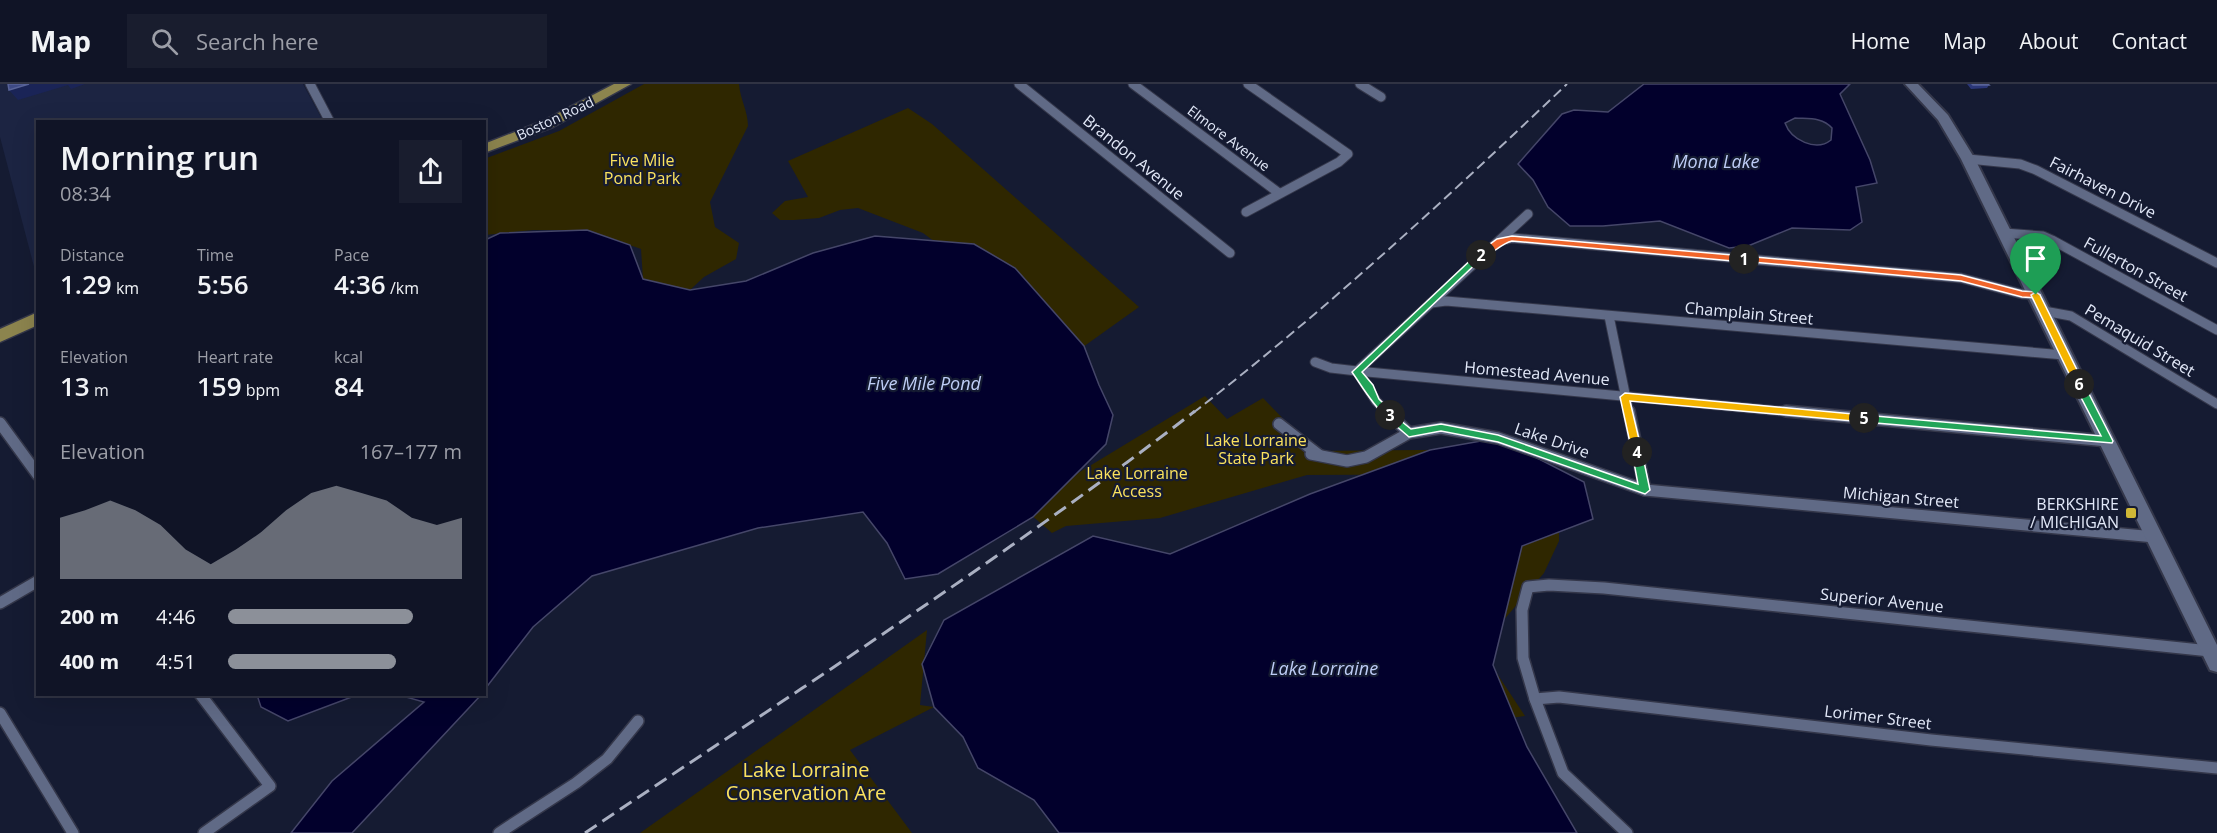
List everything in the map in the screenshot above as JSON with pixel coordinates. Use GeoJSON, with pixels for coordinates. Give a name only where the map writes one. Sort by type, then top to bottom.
{"type":"FeatureCollection","features":[{"type":"Feature","properties":{"kind":"main road","name":"Boston Road"},"geometry":{"type":"LineString","coordinates":[[486,148],[548,124],[624,84]]}},
{"type":"Feature","properties":{"kind":"main road"},"geometry":{"type":"LineString","coordinates":[[1911,84],[1943,118],[1968,159],[2214,657]]}},
{"type":"Feature","properties":{"kind":"main road"},"geometry":{"type":"LineString","coordinates":[[0,336],[36,319]]}},
{"type":"Feature","properties":{"kind":"street"},"geometry":{"type":"LineString","coordinates":[[310,84],[329,120]]}},
{"type":"Feature","properties":{"kind":"street","name":"Brandon Avenue"},"geometry":{"type":"LineString","coordinates":[[1019,84],[1230,253]]}},
{"type":"Feature","properties":{"kind":"street","name":"Elmore Avenue"},"geometry":{"type":"LineString","coordinates":[[1133,84],[1279,193]]}},
{"type":"Feature","properties":{"kind":"street"},"geometry":{"type":"LineString","coordinates":[[1246,212],[1339,162],[1348,154],[1248,84]]}},
{"type":"Feature","properties":{"kind":"street"},"geometry":{"type":"LineString","coordinates":[[1360,84],[1381,97]]}},
{"type":"Feature","properties":{"kind":"street","name":"Fairhaven Drive"},"geometry":{"type":"LineString","coordinates":[[1968,159],[2020,164],[2036,170],[2217,263]]}},
{"type":"Feature","properties":{"kind":"street"},"geometry":{"type":"LineString","coordinates":[[1409,433],[1376,402],[1369,388],[1356,372],[1528,214]]}},
{"type":"Feature","properties":{"kind":"street","name":"Fullerton Street"},"geometry":{"type":"LineString","coordinates":[[2004,233],[2043,236],[2052,240],[2217,330]]}},
{"type":"Feature","properties":{"kind":"street"},"geometry":{"type":"LineString","coordinates":[[1500,241],[1512,238],[1961,278],[2022,294],[2036,295]]}},
{"type":"Feature","properties":{"kind":"street","name":"Champlain Street"},"geometry":{"type":"LineString","coordinates":[[1431,303],[1446,301],[2064,355]]}},
{"type":"Feature","properties":{"kind":"street","name":"Pemaquid Street"},"geometry":{"type":"LineString","coordinates":[[2044,311],[2071,316],[2217,404]]}},
{"type":"Feature","properties":{"kind":"street"},"geometry":{"type":"LineString","coordinates":[[1609,316],[1645,490]]}},
{"type":"Feature","properties":{"kind":"street","name":"Homestead Avenue"},"geometry":{"type":"LineString","coordinates":[[1315,362],[1331,368],[1356,372],[2108,441]]}},
{"type":"Feature","properties":{"kind":"street"},"geometry":{"type":"LineString","coordinates":[[0,423],[36,472]]}},
{"type":"Feature","properties":{"kind":"street","name":"Lake Drive"},"geometry":{"type":"LineString","coordinates":[[1279,424],[1315,455],[1347,461],[1366,457],[1409,433],[1441,428],[1498,438],[1645,490]]}},
{"type":"Feature","properties":{"kind":"street","name":"Michigan Street"},"geometry":{"type":"LineString","coordinates":[[1645,490],[2155,537]]}},
{"type":"Feature","properties":{"kind":"street"},"geometry":{"type":"LineString","coordinates":[[0,603],[36,581]]}},
{"type":"Feature","properties":{"kind":"street","name":"Superior Avenue"},"geometry":{"type":"LineString","coordinates":[[1535,699],[1523,658],[1522,610],[1527,586],[1549,585],[1887,616],[2214,657]]}},
{"type":"Feature","properties":{"kind":"street"},"geometry":{"type":"LineString","coordinates":[[202,696],[270,786],[204,833]]}},
{"type":"Feature","properties":{"kind":"street"},"geometry":{"type":"LineString","coordinates":[[1535,699],[1563,773],[1627,833]]}},
{"type":"Feature","properties":{"kind":"street","name":"Lorimer Street"},"geometry":{"type":"LineString","coordinates":[[1535,699],[1578,699],[1932,740],[2217,768]]}},
{"type":"Feature","properties":{"kind":"street"},"geometry":{"type":"LineString","coordinates":[[0,713],[73,833]]}},
{"type":"Feature","properties":{"kind":"street"},"geometry":{"type":"LineString","coordinates":[[499,833],[576,783],[607,759],[638,721]]}},
{"type":"Feature","properties":{"kind":"shaded area"},"geometry":{"type":"Polygon","coordinates":[[[0,84],[303,84],[322,120],[36,120],[36,274],[0,137],[0,84]]]}},
{"type":"Feature","properties":{"kind":"green space","name":"Five Mile Pond Park"},"geometry":{"type":"Polygon","coordinates":[[[644,84],[739,84],[748,126],[710,202],[715,227],[739,243],[736,259],[704,277],[690,290],[668,288],[643,279],[641,249],[587,230],[533,230],[486,235],[486,158],[559,131],[644,84]]]}},
{"type":"Feature","properties":{"kind":"green space"},"geometry":{"type":"Polygon","coordinates":[[[908,108],[932,124],[1139,307],[1027,387],[954,256],[923,233],[858,208],[840,210],[819,218],[794,220],[780,220],[772,213],[785,201],[808,197],[788,161],[908,108]]]}},
{"type":"Feature","properties":{"kind":"green space","name":"Lake Lorraine State Park"},"geometry":{"type":"Polygon","coordinates":[[[1205,396],[1227,419],[1263,398],[1298,434],[1310,451],[1531,449],[1559,497],[1559,541],[1544,573],[1484,643],[1496,672],[1525,716],[1489,721],[1461,678],[1447,641],[1522,546],[1538,502],[1521,474],[1307,475],[1160,518],[1066,526],[1052,533],[1022,507],[1205,396]]]}},
{"type":"Feature","properties":{"kind":"green space","name":"Lake Lorraine Conservation Are"},"geometry":{"type":"Polygon","coordinates":[[[927,630],[920,705],[934,707],[850,750],[912,833],[640,833],[927,630]]]}},
{"type":"Feature","properties":{"kind":"water","name":"Mona Lake"},"geometry":{"type":"Polygon","coordinates":[[[1644,84],[1850,84],[1840,94],[1870,160],[1877,183],[1856,187],[1862,222],[1850,230],[1792,228],[1748,246],[1729,248],[1660,221],[1603,226],[1570,226],[1548,207],[1533,180],[1518,164],[1562,114],[1574,110],[1608,112],[1644,84]],[[1795,118],[1785,123],[1798,139],[1818,145],[1831,140],[1832,128],[1828,124],[1820,120],[1795,118]]]}},
{"type":"Feature","properties":{"kind":"water","name":"Five Mile Pond"},"geometry":{"type":"Polygon","coordinates":[[[587,230],[630,245],[643,279],[690,290],[746,281],[813,253],[875,236],[974,244],[1015,268],[1084,346],[1113,415],[1106,444],[1033,517],[938,574],[905,579],[887,543],[863,512],[758,528],[592,576],[533,627],[486,688],[486,240],[500,233],[587,230]]]}},
{"type":"Feature","properties":{"kind":"water","name":"Lake Lorraine"},"geometry":{"type":"Polygon","coordinates":[[[1498,438],[1584,482],[1593,519],[1522,546],[1493,665],[1527,747],[1577,833],[1059,833],[1034,800],[978,768],[963,737],[934,707],[922,664],[944,620],[1093,536],[1170,554],[1310,494],[1430,450],[1498,438]]]}},
{"type":"Feature","properties":{"kind":"water"},"geometry":{"type":"Polygon","coordinates":[[[258,696],[354,696],[288,721],[261,707],[258,696]]]}},
{"type":"Feature","properties":{"kind":"water"},"geometry":{"type":"Polygon","coordinates":[[[403,696],[480,696],[352,833],[291,833],[332,781],[424,702],[403,696]]]}},
{"type":"Feature","properties":{"kind":"building"},"geometry":{"type":"Polygon","coordinates":[[[8,84],[29,84],[9,90],[8,84]]]}},
{"type":"Feature","properties":{"kind":"railway"},"geometry":{"type":"LineString","coordinates":[[1193,413],[1290,335],[1385,253],[1567,84]]}},
{"type":"Feature","properties":{"kind":"railway"},"geometry":{"type":"LineString","coordinates":[[585,833],[970,574],[1121,467],[1195,411]]}},
{"type":"Feature","properties":{"kind":"place","name":"BERKSHIRE / MICHIGAN"},"geometry":{"type":"Point","coordinates":[2131,513]}},
{"type":"Feature","properties":{"kind":"route"},"geometry":{"type":"LineString","coordinates":[[1512,238],[1961,278],[2022,294],[2036,295],[2108,441],[1625,397],[1645,490],[1498,438],[1441,428],[1409,433],[1376,402],[1369,388],[1356,372],[1488,249],[1500,241],[1512,238]]}},
{"type":"Feature","properties":{"kind":"park label","name":"Lake Lorraine Access"},"geometry":{"type":"Point","coordinates":[1137,482]}}]}
